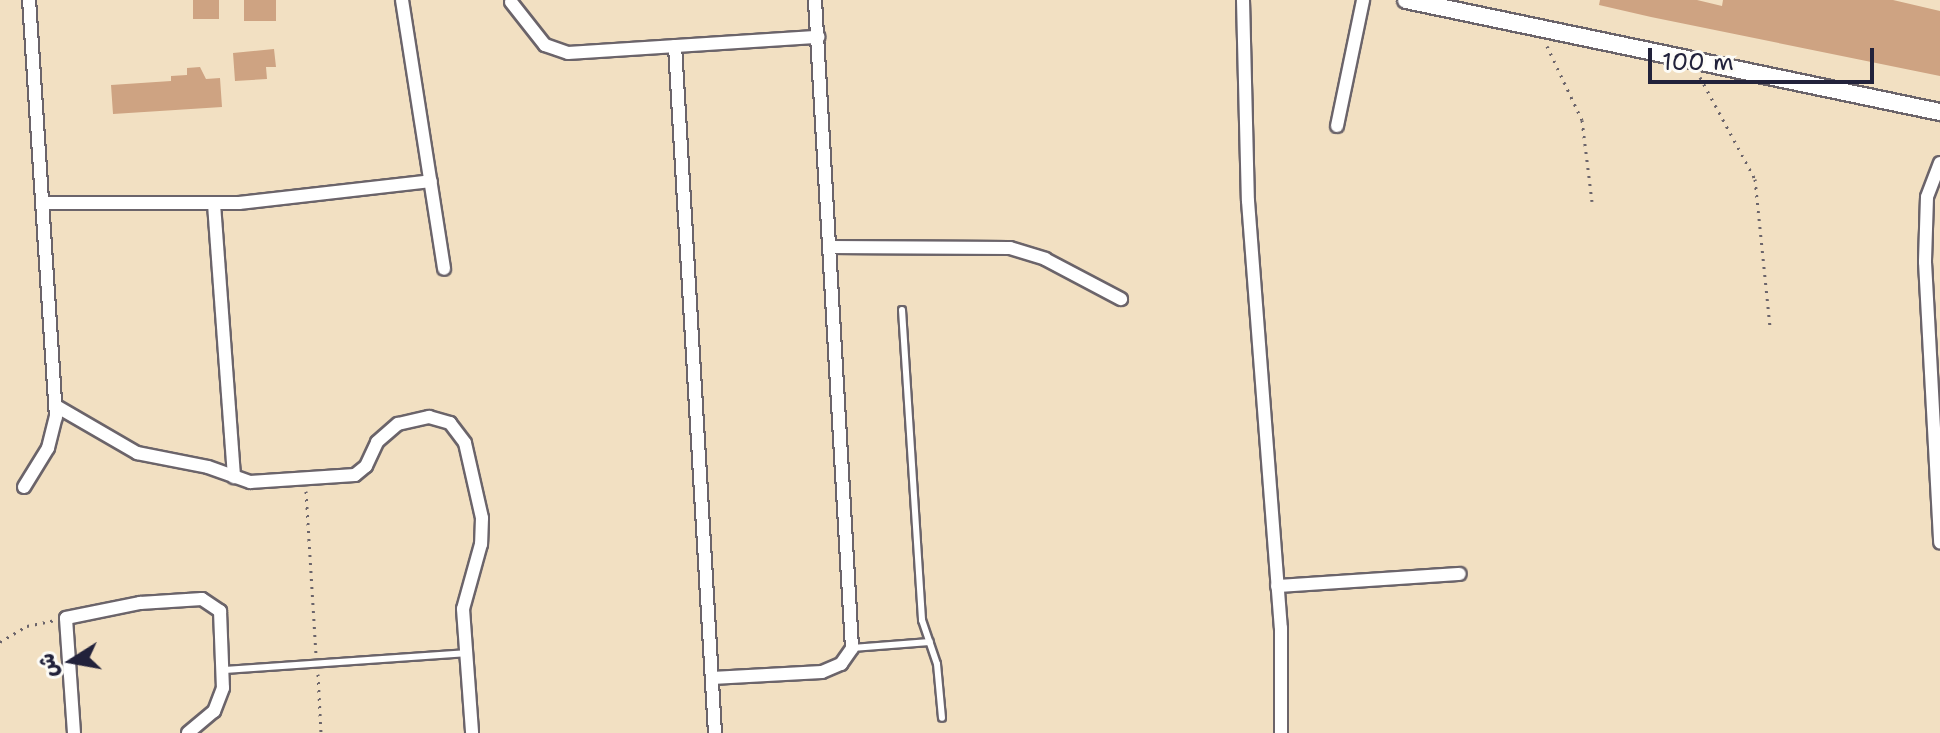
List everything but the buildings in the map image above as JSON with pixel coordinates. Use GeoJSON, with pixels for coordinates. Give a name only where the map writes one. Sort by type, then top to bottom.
{"type":"FeatureCollection","features":[{"type":"Feature","properties":{"kind":"street"},"geometry":{"type":"LineString","coordinates":[[24,487],[52,438],[56,406],[29,0]]}},
{"type":"Feature","properties":{"kind":"street"},"geometry":{"type":"LineString","coordinates":[[402,0],[444,269]]}},
{"type":"Feature","properties":{"kind":"street"},"geometry":{"type":"LineString","coordinates":[[712,678],[822,672],[841,664],[852,648],[815,0]]}},
{"type":"Feature","properties":{"kind":"street"},"geometry":{"type":"LineString","coordinates":[[1243,0],[1248,201],[1277,586],[1281,733]]}},
{"type":"Feature","properties":{"kind":"street"},"geometry":{"type":"LineString","coordinates":[[1337,126],[1363,0]]}},
{"type":"Feature","properties":{"kind":"street"},"geometry":{"type":"LineString","coordinates":[[1406,0],[1940,112]]}},
{"type":"Feature","properties":{"kind":"street"},"geometry":{"type":"LineString","coordinates":[[511,2],[539,39],[560,52],[818,37]]}},
{"type":"Feature","properties":{"kind":"street"},"geometry":{"type":"LineString","coordinates":[[675,46],[715,733]]}},
{"type":"Feature","properties":{"kind":"street"},"geometry":{"type":"LineString","coordinates":[[1940,163],[1927,197],[1925,262],[1940,543]]}},
{"type":"Feature","properties":{"kind":"street"},"geometry":{"type":"LineString","coordinates":[[44,203],[214,204],[431,181]]}},
{"type":"Feature","properties":{"kind":"street"},"geometry":{"type":"LineString","coordinates":[[214,204],[234,477]]}},
{"type":"Feature","properties":{"kind":"street"},"geometry":{"type":"LineString","coordinates":[[830,247],[1010,248],[1045,259],[1121,299]]}},
{"type":"Feature","properties":{"kind":"street"},"geometry":{"type":"LineString","coordinates":[[56,406],[122,447],[250,482],[359,473],[384,434],[406,421],[436,417],[455,427],[465,443],[482,518],[481,544],[464,596],[472,733]]}},
{"type":"Feature","properties":{"kind":"street"},"geometry":{"type":"LineString","coordinates":[[1277,586],[1460,574]]}},
{"type":"Feature","properties":{"kind":"street"},"geometry":{"type":"LineString","coordinates":[[74,733],[66,618],[160,600],[210,600],[220,611],[224,670],[214,711],[188,733]]}},
{"type":"Feature","properties":{"kind":"lane"},"geometry":{"type":"LineString","coordinates":[[902,310],[922,620],[930,642],[942,718]]}},
{"type":"Feature","properties":{"kind":"lane"},"geometry":{"type":"LineString","coordinates":[[852,648],[930,642]]}},
{"type":"Feature","properties":{"kind":"lane"},"geometry":{"type":"LineString","coordinates":[[224,670],[317,660],[465,653]]}},
{"type":"Feature","properties":{"kind":"path"},"geometry":{"type":"LineString","coordinates":[[1537,28],[1582,120],[1592,201]]}},
{"type":"Feature","properties":{"kind":"path"},"geometry":{"type":"LineString","coordinates":[[1689,60],[1745,151],[1755,179],[1770,327]]}},
{"type":"Feature","properties":{"kind":"path"},"geometry":{"type":"LineString","coordinates":[[306,479],[321,733]]}},
{"type":"Feature","properties":{"kind":"path"},"geometry":{"type":"LineString","coordinates":[[0,642],[27,626],[66,618]]}}]}
